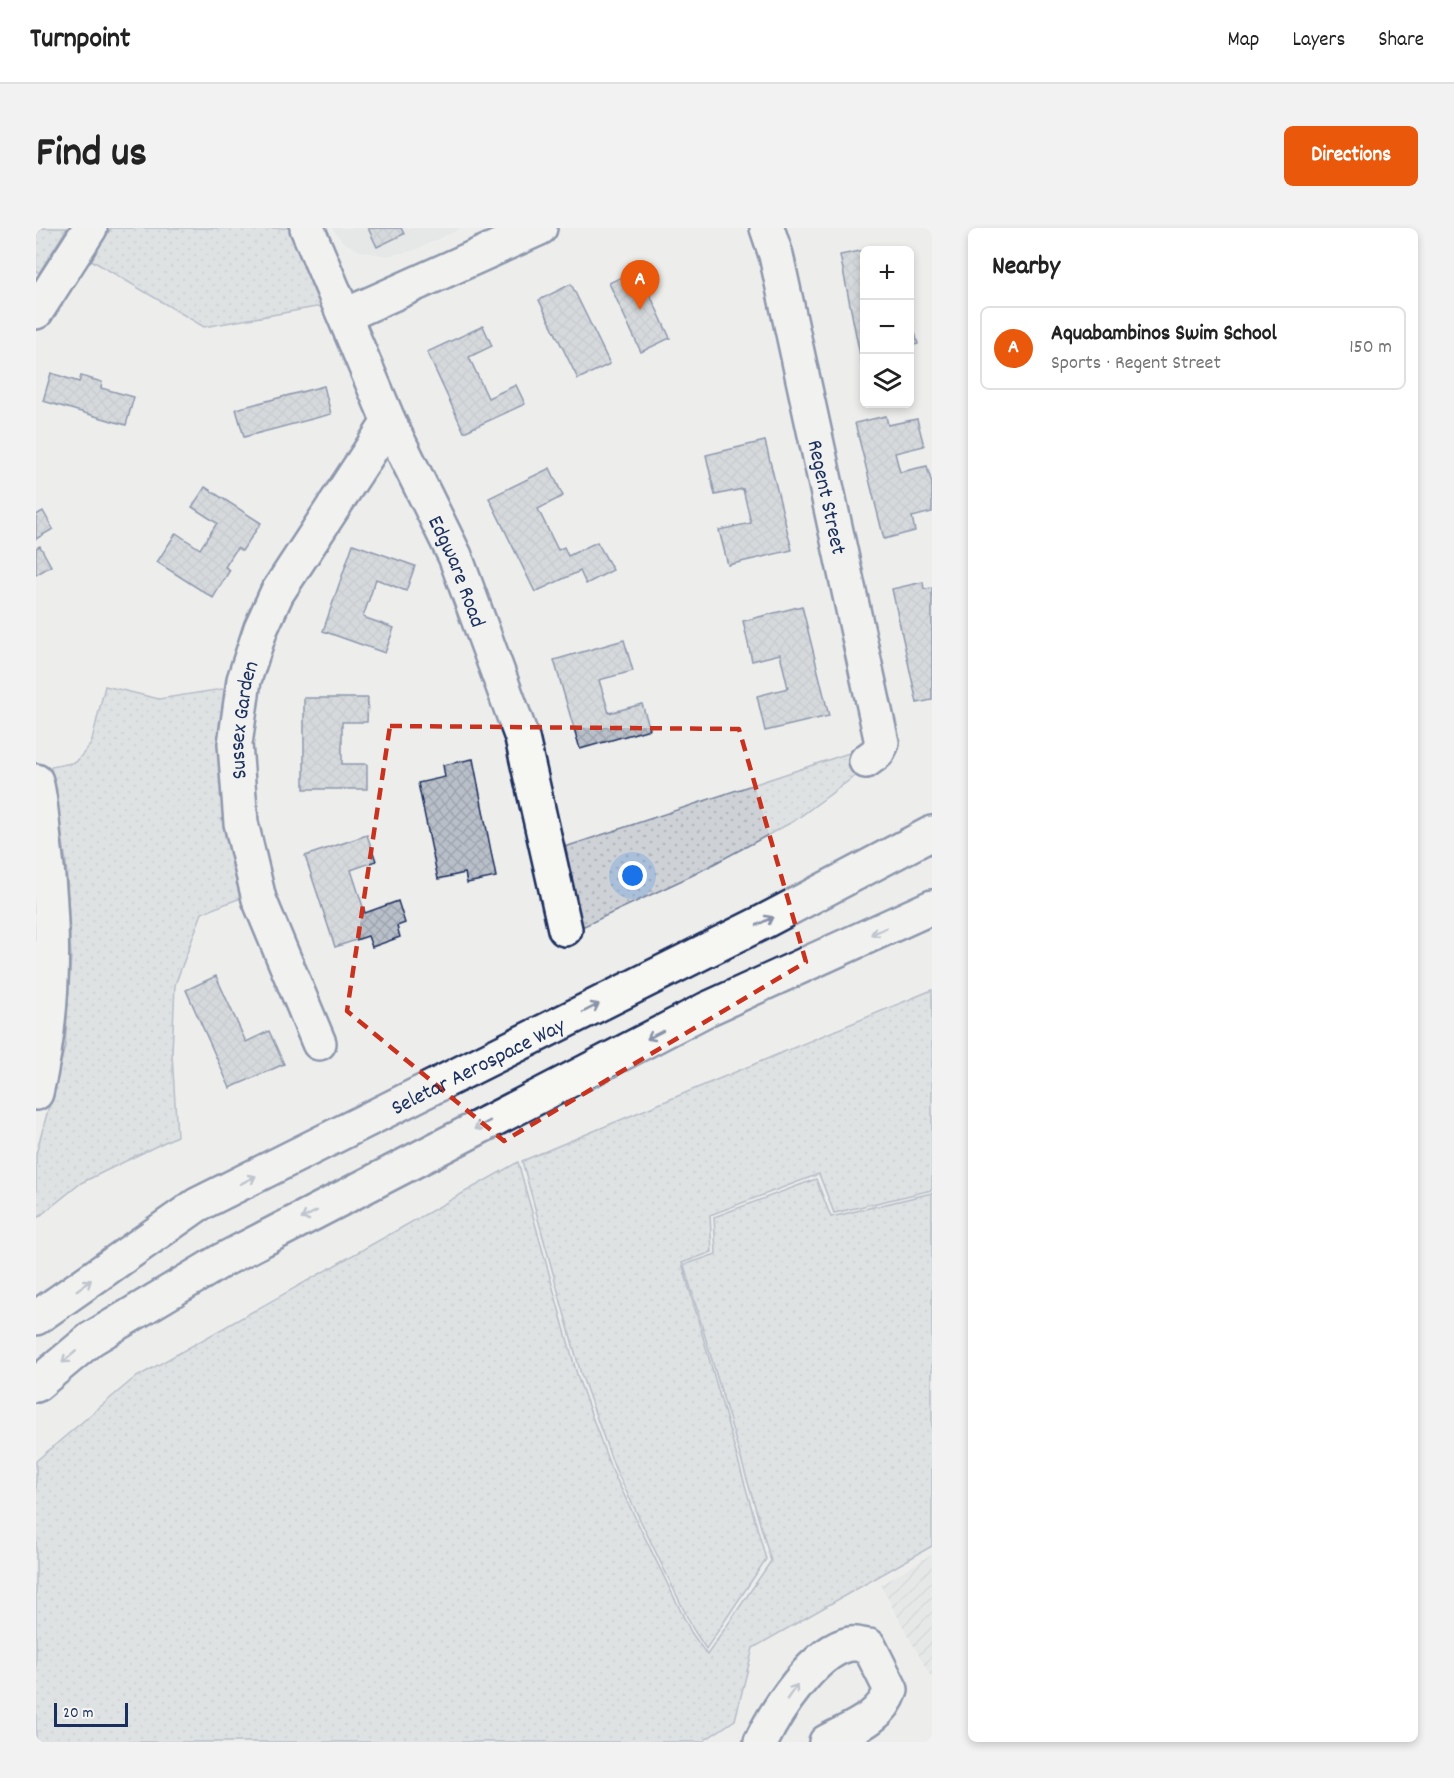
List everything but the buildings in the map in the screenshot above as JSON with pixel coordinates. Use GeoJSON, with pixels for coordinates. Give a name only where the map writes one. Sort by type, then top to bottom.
{"type":"FeatureCollection","features":[{"type":"Feature","properties":{"kind":"street"},"geometry":{"type":"LineString","coordinates":[[36,312],[90,228]]}},
{"type":"Feature","properties":{"kind":"street","name":"Edgware Road"},"geometry":{"type":"LineString","coordinates":[[307,228],[346,315],[389,422],[455,556],[522,738],[564,928]]}},
{"type":"Feature","properties":{"kind":"street"},"geometry":{"type":"LineString","coordinates":[[346,315],[540,228]]}},
{"type":"Feature","properties":{"kind":"street","name":"Regent Street"},"geometry":{"type":"LineString","coordinates":[[767,228],[776,255],[882,743],[877,753],[866,761]]}},
{"type":"Feature","properties":{"kind":"street","name":"Sussex Garden"},"geometry":{"type":"LineString","coordinates":[[319,1043],[259,899],[241,823],[235,744],[244,680],[261,628],[277,592],[389,422]]}},
{"type":"Feature","properties":{"kind":"street"},"geometry":{"type":"LineString","coordinates":[[36,781],[48,874],[54,967],[47,1048],[36,1093]]}},
{"type":"Feature","properties":{"kind":"street","name":"Seletar Aerospace Way"},"geometry":{"type":"LineString","coordinates":[[36,1318],[197,1205],[765,921],[932,833]]}},
{"type":"Feature","properties":{"kind":"street"},"geometry":{"type":"LineString","coordinates":[[36,1385],[91,1339],[231,1255],[707,1009],[932,907]]}},
{"type":"Feature","properties":{"kind":"street"},"geometry":{"type":"LineString","coordinates":[[761,1742],[790,1695],[811,1670],[836,1650],[851,1644],[869,1646],[891,1690],[886,1705],[876,1716],[826,1742]]}},
{"type":"Feature","properties":{"kind":"highlighted area"},"geometry":{"type":"Polygon","coordinates":[[[390,726],[739,729],[806,962],[504,1141],[347,1011],[390,726]]]}},
{"type":"Feature","properties":{"kind":"shaded area"},"geometry":{"type":"Polygon","coordinates":[[[36,228],[67,228],[39,273],[36,271],[36,228]]]}},
{"type":"Feature","properties":{"kind":"shaded area"},"geometry":{"type":"Polygon","coordinates":[[[111,228],[291,228],[328,305],[204,327],[91,260],[111,228]]]}},
{"type":"Feature","properties":{"kind":"shaded area"},"geometry":{"type":"Polygon","coordinates":[[[332,228],[462,228],[413,251],[387,256],[359,251],[342,241],[332,228]]]}},
{"type":"Feature","properties":{"kind":"shaded area"},"geometry":{"type":"Polygon","coordinates":[[[105,686],[159,699],[228,688],[246,896],[202,913],[175,985],[172,1053],[177,1136],[81,1183],[36,1219],[36,1154],[65,1047],[71,956],[66,861],[51,767],[76,762],[91,744],[105,686]]]}},
{"type":"Feature","properties":{"kind":"shaded area"},"geometry":{"type":"Polygon","coordinates":[[[852,752],[859,773],[794,821],[693,875],[580,928],[562,848],[852,752]]]}},
{"type":"Feature","properties":{"kind":"shaded area"},"geometry":{"type":"Polygon","coordinates":[[[932,990],[932,1190],[834,1213],[819,1174],[710,1215],[712,1252],[682,1263],[766,1559],[706,1649],[693,1629],[614,1466],[581,1374],[522,1161],[932,990]]]}},
{"type":"Feature","properties":{"kind":"shaded area"},"geometry":{"type":"Polygon","coordinates":[[[518,1162],[578,1378],[610,1466],[691,1632],[707,1655],[771,1561],[684,1265],[716,1254],[714,1217],[816,1179],[831,1217],[932,1193],[932,1546],[753,1648],[735,1720],[702,1742],[36,1742],[36,1461],[133,1379],[518,1162]]]}},
{"type":"Feature","properties":{"kind":"shaded area"},"geometry":{"type":"Polygon","coordinates":[[[932,1554],[932,1679],[880,1585],[932,1554]]]}},
{"type":"Feature","properties":{"kind":"place","name":"Aquabambinos Swim School"},"geometry":{"type":"Point","coordinates":[640,310]}}]}
